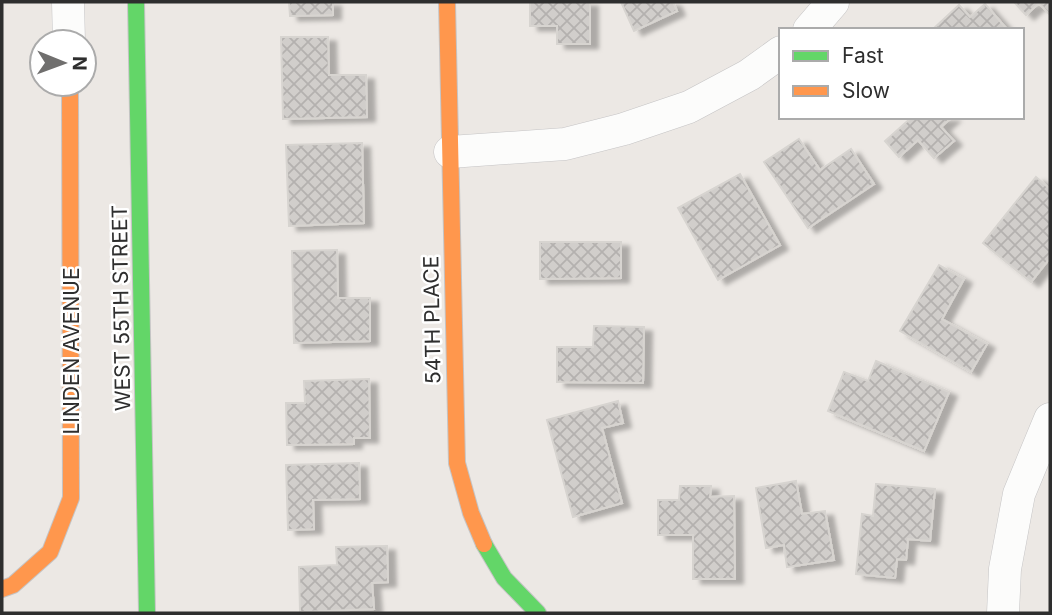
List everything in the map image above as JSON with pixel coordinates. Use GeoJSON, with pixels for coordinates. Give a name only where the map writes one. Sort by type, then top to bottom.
{"type":"FeatureCollection","features":[{"type":"Feature","properties":{"kind":"street"},"geometry":{"type":"LineString","coordinates":[[68,2],[69,28]]}},
{"type":"Feature","properties":{"kind":"street","name":"WEST 55TH STREET"},"geometry":{"type":"LineString","coordinates":[[136,2],[147,613]]}},
{"type":"Feature","properties":{"kind":"street","name":"54TH PLACE"},"geometry":{"type":"LineString","coordinates":[[447,2],[457,463],[466,500],[483,542],[513,590],[538,613]]}},
{"type":"Feature","properties":{"kind":"street"},"geometry":{"type":"LineString","coordinates":[[811,28],[833,2]]}},
{"type":"Feature","properties":{"kind":"street"},"geometry":{"type":"LineString","coordinates":[[450,152],[565,144],[624,129],[689,107],[748,75],[779,53]]}},
{"type":"Feature","properties":{"kind":"street","name":"LINDEN AVENUE"},"geometry":{"type":"LineString","coordinates":[[2,589],[13,585],[50,552],[71,498],[70,98]]}},
{"type":"Feature","properties":{"kind":"street"},"geometry":{"type":"LineString","coordinates":[[1003,613],[1005,569],[1019,494],[1050,419]]}},
{"type":"Feature","properties":{"kind":"building"},"geometry":{"type":"Polygon","coordinates":[[[289,2],[333,2],[333,15],[290,16],[289,2]]]}},
{"type":"Feature","properties":{"kind":"building"},"geometry":{"type":"Polygon","coordinates":[[[530,2],[590,2],[590,44],[557,44],[557,26],[530,26],[530,2]]]}},
{"type":"Feature","properties":{"kind":"building"},"geometry":{"type":"Polygon","coordinates":[[[621,2],[673,2],[677,11],[634,31],[621,2]]]}},
{"type":"Feature","properties":{"kind":"building"},"geometry":{"type":"Polygon","coordinates":[[[1014,2],[1050,2],[1050,15],[1039,3],[1026,15],[1014,2]]]}},
{"type":"Feature","properties":{"kind":"building"},"geometry":{"type":"Polygon","coordinates":[[[985,4],[1006,28],[934,28],[959,5],[970,17],[985,4]]]}},
{"type":"Feature","properties":{"kind":"building"},"geometry":{"type":"Polygon","coordinates":[[[281,37],[328,37],[329,75],[366,75],[367,117],[283,119],[281,37]]]}},
{"type":"Feature","properties":{"kind":"building"},"geometry":{"type":"Polygon","coordinates":[[[910,119],[950,119],[941,127],[954,141],[934,158],[918,140],[899,157],[885,141],[910,119]]]}},
{"type":"Feature","properties":{"kind":"building"},"geometry":{"type":"Polygon","coordinates":[[[799,139],[820,170],[851,149],[874,184],[808,228],[764,162],[799,139]]]}},
{"type":"Feature","properties":{"kind":"building"},"geometry":{"type":"Polygon","coordinates":[[[362,143],[364,223],[289,226],[286,145],[362,143]]]}},
{"type":"Feature","properties":{"kind":"building"},"geometry":{"type":"Polygon","coordinates":[[[740,174],[780,245],[718,280],[678,208],[740,174]]]}},
{"type":"Feature","properties":{"kind":"building"},"geometry":{"type":"Polygon","coordinates":[[[1036,177],[1050,189],[1050,258],[1031,282],[983,243],[1036,177]]]}},
{"type":"Feature","properties":{"kind":"building"},"geometry":{"type":"Polygon","coordinates":[[[540,242],[621,242],[621,278],[540,279],[540,242]]]}},
{"type":"Feature","properties":{"kind":"building"},"geometry":{"type":"Polygon","coordinates":[[[337,250],[338,298],[370,298],[370,341],[294,343],[292,251],[337,250]]]}},
{"type":"Feature","properties":{"kind":"building"},"geometry":{"type":"Polygon","coordinates":[[[939,265],[964,279],[942,319],[987,344],[971,372],[900,331],[939,265]]]}},
{"type":"Feature","properties":{"kind":"building"},"geometry":{"type":"Polygon","coordinates":[[[594,326],[644,327],[643,383],[557,382],[557,347],[593,347],[594,326]]]}},
{"type":"Feature","properties":{"kind":"building"},"geometry":{"type":"Polygon","coordinates":[[[876,361],[949,392],[924,451],[828,411],[844,372],[868,381],[876,361]]]}},
{"type":"Feature","properties":{"kind":"building"},"geometry":{"type":"Polygon","coordinates":[[[369,379],[370,438],[354,438],[354,444],[287,445],[286,403],[305,403],[304,381],[369,379]]]}},
{"type":"Feature","properties":{"kind":"building"},"geometry":{"type":"Polygon","coordinates":[[[618,401],[623,423],[602,428],[622,503],[573,517],[547,420],[618,401]]]}},
{"type":"Feature","properties":{"kind":"building"},"geometry":{"type":"Polygon","coordinates":[[[359,463],[360,499],[313,500],[314,529],[288,530],[286,465],[359,463]]]}},
{"type":"Feature","properties":{"kind":"building"},"geometry":{"type":"Polygon","coordinates":[[[796,481],[802,514],[825,511],[834,560],[787,567],[784,545],[766,548],[756,488],[796,481]]]}},
{"type":"Feature","properties":{"kind":"building"},"geometry":{"type":"Polygon","coordinates":[[[876,484],[935,489],[930,541],[908,539],[906,560],[897,559],[895,578],[856,574],[862,514],[873,516],[876,484]]]}},
{"type":"Feature","properties":{"kind":"building"},"geometry":{"type":"Polygon","coordinates":[[[680,486],[711,486],[710,497],[734,496],[735,579],[693,579],[693,535],[658,535],[658,500],[679,500],[680,486]]]}},
{"type":"Feature","properties":{"kind":"building"},"geometry":{"type":"Polygon","coordinates":[[[387,546],[388,582],[372,583],[374,609],[300,612],[299,567],[337,565],[336,547],[387,546]]]}},
{"type":"Feature","properties":{"kind":"traffic: fast"},"geometry":{"type":"LineString","coordinates":[[136,2],[147,613]]}},
{"type":"Feature","properties":{"kind":"traffic: fast"},"geometry":{"type":"LineString","coordinates":[[484,544],[504,578],[538,613]]}},
{"type":"Feature","properties":{"kind":"traffic: slow"},"geometry":{"type":"LineString","coordinates":[[447,2],[457,463],[471,513],[484,544]]}},
{"type":"Feature","properties":{"kind":"traffic: slow"},"geometry":{"type":"LineString","coordinates":[[2,589],[13,585],[50,552],[71,498],[70,98]]}}]}
